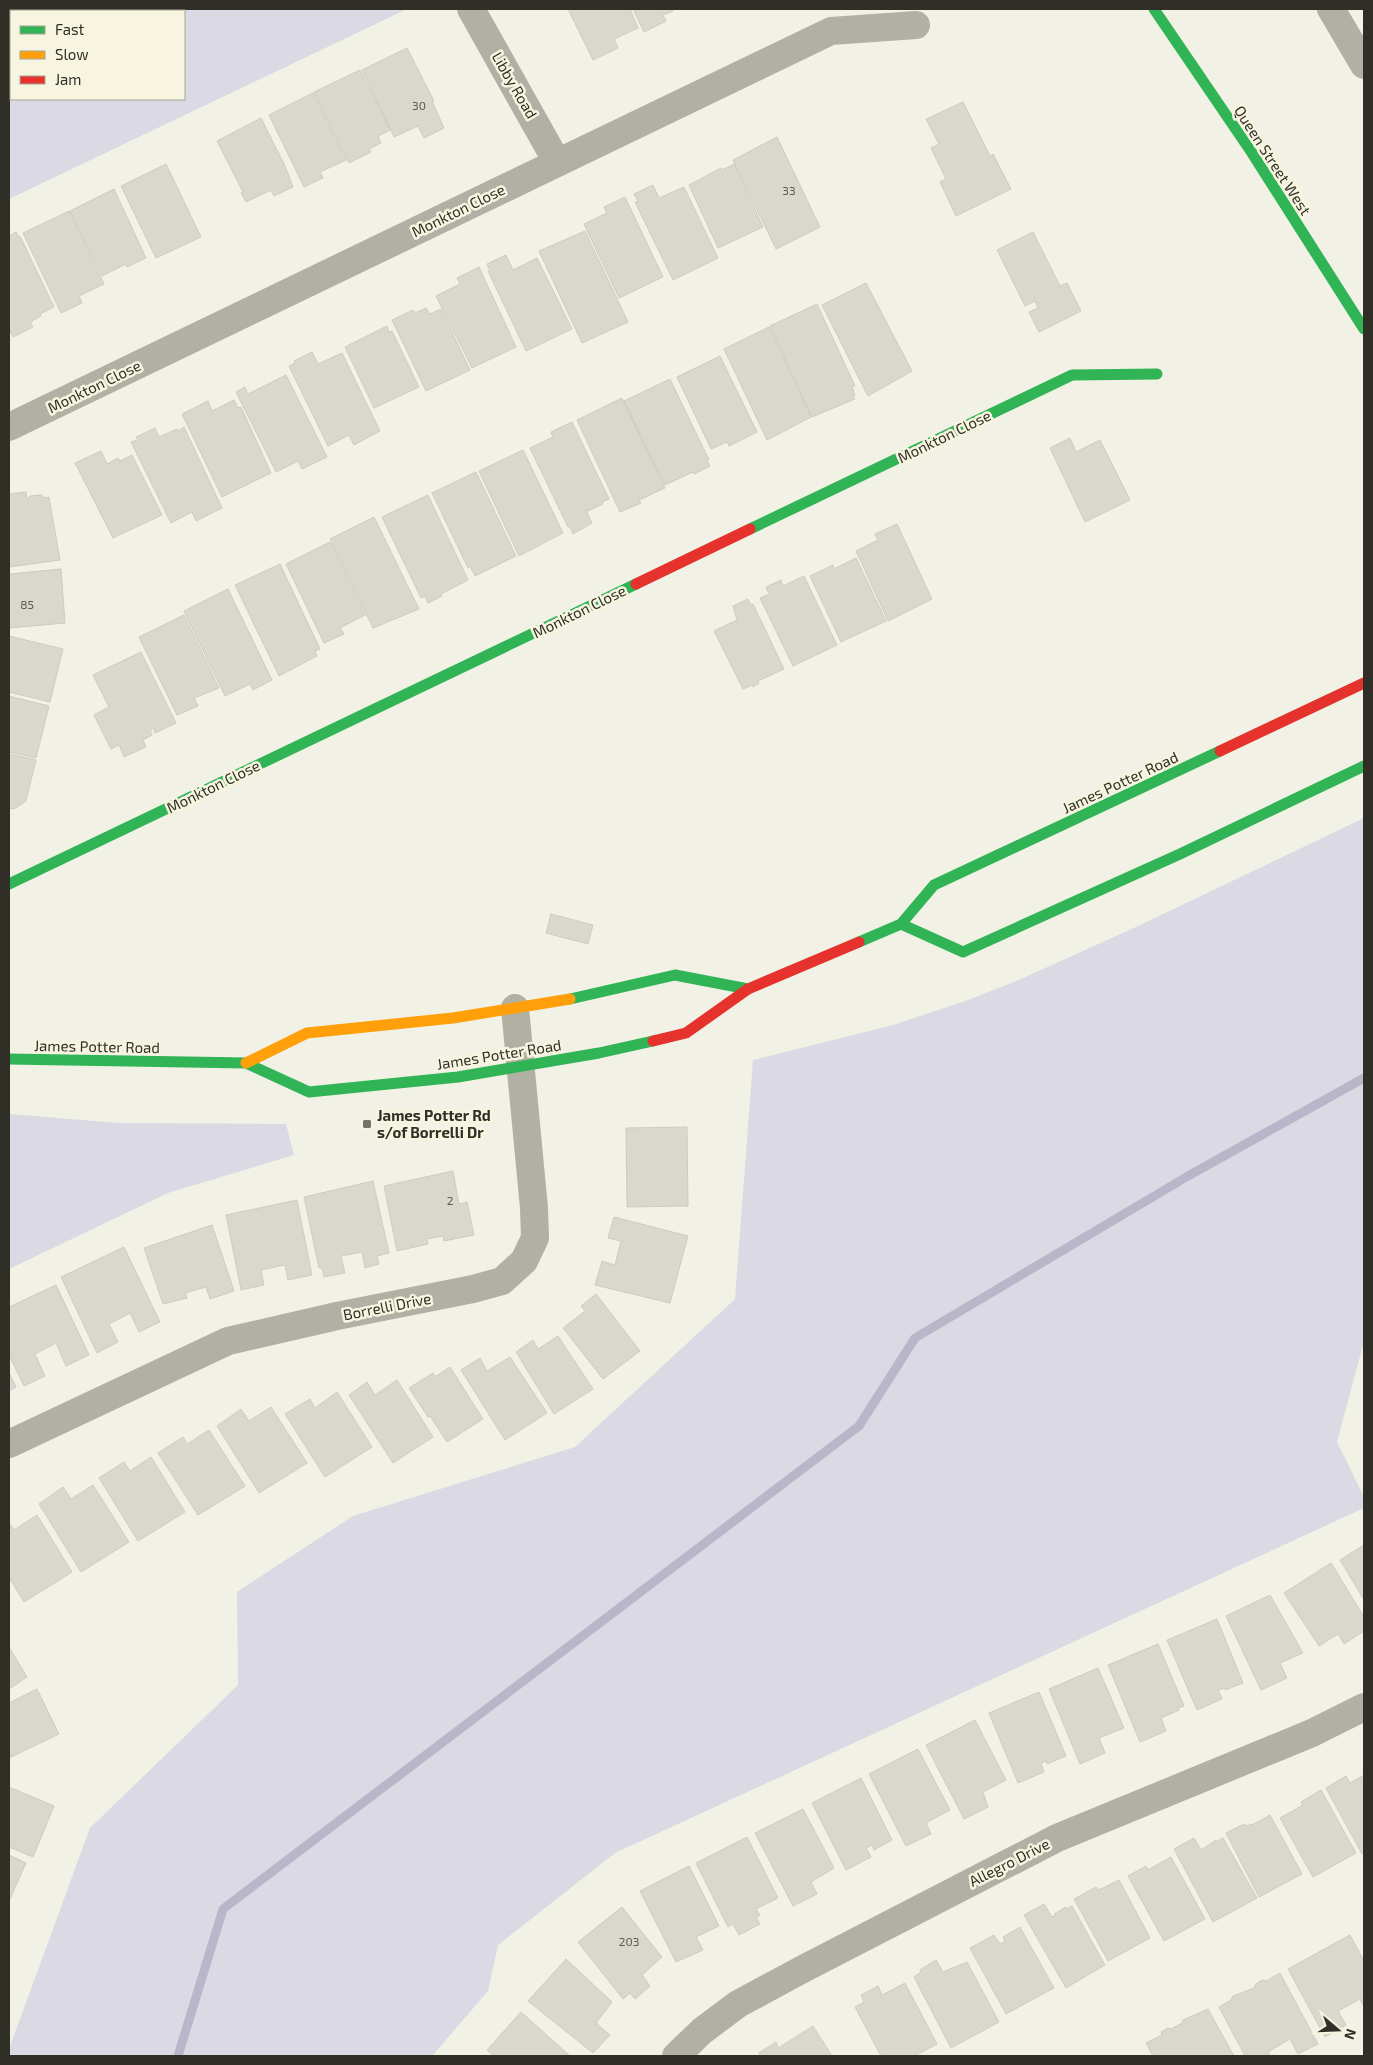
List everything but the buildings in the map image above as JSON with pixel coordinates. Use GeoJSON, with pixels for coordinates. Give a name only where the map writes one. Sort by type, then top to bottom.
{"type":"FeatureCollection","features":[{"type":"Feature","properties":{"kind":"main road","name":"Queen Street West"},"geometry":{"type":"LineString","coordinates":[[1154,9],[1252,153],[1364,329]]}},
{"type":"Feature","properties":{"kind":"main road","name":"Monkton Close"},"geometry":{"type":"LineString","coordinates":[[9,884],[1072,375],[1157,374]]}},
{"type":"Feature","properties":{"kind":"main road"},"geometry":{"type":"LineString","coordinates":[[1302,712],[1358,672]]}},
{"type":"Feature","properties":{"kind":"main road","name":"James Potter Road"},"geometry":{"type":"LineString","coordinates":[[9,1059],[246,1064],[309,1092],[458,1077],[599,1053],[686,1032],[748,989],[901,924],[934,885],[1364,683]]}},
{"type":"Feature","properties":{"kind":"main road"},"geometry":{"type":"LineString","coordinates":[[901,924],[963,952],[1180,854],[1364,766]]}},
{"type":"Feature","properties":{"kind":"main road","name":"James Potter Road"},"geometry":{"type":"LineString","coordinates":[[246,1064],[307,1033],[453,1018],[586,996],[674,975],[748,989]]}},
{"type":"Feature","properties":{"kind":"street","name":"Libby Road"},"geometry":{"type":"LineString","coordinates":[[471,9],[557,162]]}},
{"type":"Feature","properties":{"kind":"street"},"geometry":{"type":"LineString","coordinates":[[1331,9],[1364,65]]}},
{"type":"Feature","properties":{"kind":"street","name":"Monkton Close"},"geometry":{"type":"LineString","coordinates":[[9,427],[831,31],[916,25]]}},
{"type":"Feature","properties":{"kind":"street","name":"Borrelli Drive"},"geometry":{"type":"LineString","coordinates":[[9,1444],[228,1341],[337,1316],[473,1289],[502,1281],[524,1261],[535,1238],[534,1208],[515,1008]]}},
{"type":"Feature","properties":{"kind":"street","name":"Allegro Drive"},"geometry":{"type":"LineString","coordinates":[[676,2056],[702,2031],[738,2004],[803,1968],[1057,1838],[1312,1733],[1364,1707]]}},
{"type":"Feature","properties":{"kind":"shaded area"},"geometry":{"type":"Polygon","coordinates":[[[9,9],[407,9],[9,199],[9,9]]]}},
{"type":"Feature","properties":{"kind":"shaded area"},"geometry":{"type":"Polygon","coordinates":[[[1364,818],[1364,1341],[1337,1442],[1364,1497],[1364,1508],[615,1853],[498,1945],[488,1991],[432,2056],[9,2056],[9,2049],[90,1828],[238,1685],[237,1592],[353,1516],[575,1447],[735,1299],[753,1060],[893,1025],[963,1002],[1021,979],[1136,927],[1364,818]]]}},
{"type":"Feature","properties":{"kind":"shaded area"},"geometry":{"type":"Polygon","coordinates":[[[9,1114],[118,1123],[286,1124],[294,1155],[168,1193],[9,1269],[9,1114]]]}},
{"type":"Feature","properties":{"kind":"waterway"},"geometry":{"type":"LineString","coordinates":[[178,2056],[223,1909],[859,1426],[915,1338],[1188,1176],[1364,1078]]}},
{"type":"Feature","properties":{"kind":"traffic: fast"},"geometry":{"type":"LineString","coordinates":[[1154,9],[1252,153],[1364,329]]}},
{"type":"Feature","properties":{"kind":"traffic: fast"},"geometry":{"type":"LineString","coordinates":[[750,529],[1072,375],[1157,374]]}},
{"type":"Feature","properties":{"kind":"traffic: fast"},"geometry":{"type":"LineString","coordinates":[[9,884],[636,584]]}},
{"type":"Feature","properties":{"kind":"traffic: fast"},"geometry":{"type":"LineString","coordinates":[[859,942],[901,924],[934,885],[1220,751]]}},
{"type":"Feature","properties":{"kind":"traffic: fast"},"geometry":{"type":"LineString","coordinates":[[901,924],[963,952],[1180,854],[1364,766]]}},
{"type":"Feature","properties":{"kind":"traffic: fast"},"geometry":{"type":"LineString","coordinates":[[570,999],[675,975],[748,989]]}},
{"type":"Feature","properties":{"kind":"traffic: fast"},"geometry":{"type":"LineString","coordinates":[[9,1059],[246,1063],[309,1092],[458,1077],[599,1053],[653,1041]]}},
{"type":"Feature","properties":{"kind":"traffic: slow"},"geometry":{"type":"LineString","coordinates":[[246,1063],[307,1033],[453,1018],[570,999]]}},
{"type":"Feature","properties":{"kind":"traffic: jam"},"geometry":{"type":"LineString","coordinates":[[636,584],[750,529]]}},
{"type":"Feature","properties":{"kind":"traffic: jam"},"geometry":{"type":"LineString","coordinates":[[1220,751],[1364,683]]}},
{"type":"Feature","properties":{"kind":"traffic: jam"},"geometry":{"type":"LineString","coordinates":[[653,1041],[686,1033],[748,989],[859,942]]}},
{"type":"Feature","properties":{"kind":"place","name":"James Potter Rd s/of Borrelli Dr"},"geometry":{"type":"Point","coordinates":[367,1124]}}]}
